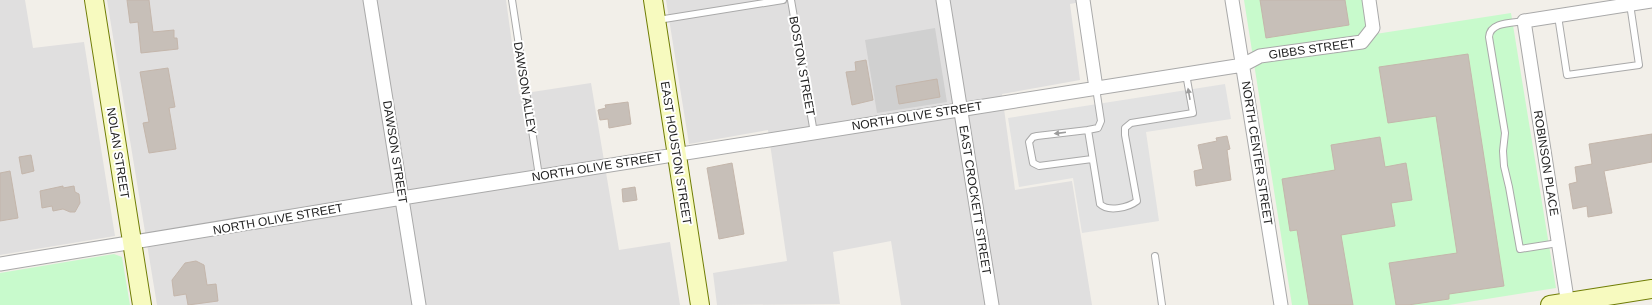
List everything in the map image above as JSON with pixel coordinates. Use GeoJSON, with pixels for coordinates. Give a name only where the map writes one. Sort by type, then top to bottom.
{"type":"FeatureCollection","features":[{"type":"Feature","properties":{"kind":"main road","name":"NOLAN STREET"},"geometry":{"type":"LineString","coordinates":[[94,0],[142,305]]}},
{"type":"Feature","properties":{"kind":"main road","name":"EAST HOUSTON STREET"},"geometry":{"type":"LineString","coordinates":[[653,0],[700,305]]}},
{"type":"Feature","properties":{"kind":"main road"},"geometry":{"type":"LineString","coordinates":[[1550,305],[1568,304],[1652,289]]}},
{"type":"Feature","properties":{"kind":"street","name":"DAWSON STREET"},"geometry":{"type":"LineString","coordinates":[[370,0],[419,305]]}},
{"type":"Feature","properties":{"kind":"street","name":"EAST CROCKETT STREET"},"geometry":{"type":"LineString","coordinates":[[943,0],[992,305]]}},
{"type":"Feature","properties":{"kind":"street"},"geometry":{"type":"LineString","coordinates":[[1083,0],[1096,88]]}},
{"type":"Feature","properties":{"kind":"street","name":"NORTH CENTER STREET"},"geometry":{"type":"LineString","coordinates":[[1232,0],[1281,305]]}},
{"type":"Feature","properties":{"kind":"street","name":"GIBBS STREET"},"geometry":{"type":"LineString","coordinates":[[1243,65],[1260,56],[1362,42],[1372,28],[1369,0]]}},
{"type":"Feature","properties":{"kind":"street"},"geometry":{"type":"LineString","coordinates":[[1524,21],[1652,1]]}},
{"type":"Feature","properties":{"kind":"street","name":"ROBINSON PLACE"},"geometry":{"type":"LineString","coordinates":[[1524,21],[1568,304]]}},
{"type":"Feature","properties":{"kind":"street","name":"NORTH OLIVE STREET"},"geometry":{"type":"LineString","coordinates":[[0,264],[132,244],[539,176],[1243,65]]}},
{"type":"Feature","properties":{"kind":"lane","name":"DAWSON ALLEY"},"geometry":{"type":"LineString","coordinates":[[512,0],[539,176]]}},
{"type":"Feature","properties":{"kind":"lane"},"geometry":{"type":"LineString","coordinates":[[656,20],[783,0]]}},
{"type":"Feature","properties":{"kind":"lane","name":"BOSTON STREET"},"geometry":{"type":"LineString","coordinates":[[791,0],[814,133]]}},
{"type":"Feature","properties":{"kind":"lane"},"geometry":{"type":"LineString","coordinates":[[1558,16],[1567,75],[1639,65],[1630,4]]}},
{"type":"Feature","properties":{"kind":"lane"},"geometry":{"type":"LineString","coordinates":[[1524,21],[1495,26],[1491,28],[1489,32],[1505,133],[1503,151],[1504,166],[1510,187],[1520,249],[1558,242]]}},
{"type":"Feature","properties":{"kind":"lane"},"geometry":{"type":"LineString","coordinates":[[1088,130],[1100,204],[1104,208],[1112,209],[1133,204],[1137,201],[1125,128],[1131,123],[1192,113],[1186,74]]}},
{"type":"Feature","properties":{"kind":"lane"},"geometry":{"type":"LineString","coordinates":[[1092,160],[1039,166],[1033,163],[1031,159],[1029,142],[1037,136],[1098,128],[1101,121],[1096,88]]}},
{"type":"Feature","properties":{"kind":"lane"},"geometry":{"type":"LineString","coordinates":[[1155,256],[1162,305]]}},
{"type":"Feature","properties":{"kind":"shaded area"},"geometry":{"type":"Polygon","coordinates":[[[0,0],[25,0],[33,48],[84,42],[115,236],[0,255],[0,0]]]}},
{"type":"Feature","properties":{"kind":"shaded area"},"geometry":{"type":"Polygon","coordinates":[[[107,0],[506,0],[519,94],[591,83],[619,250],[670,242],[680,305],[157,305],[107,0]]]}},
{"type":"Feature","properties":{"kind":"shaded area"},"geometry":{"type":"Polygon","coordinates":[[[666,0],[1091,0],[1070,4],[1080,80],[1002,94],[1015,190],[1072,181],[1092,305],[901,305],[891,241],[833,252],[840,304],[717,305],[713,273],[787,261],[768,130],[689,144],[666,0]]]}},
{"type":"Feature","properties":{"kind":"shaded area"},"geometry":{"type":"Polygon","coordinates":[[[935,28],[947,102],[877,113],[865,40],[935,28]]]}},
{"type":"Feature","properties":{"kind":"shaded area"},"geometry":{"type":"Polygon","coordinates":[[[1225,84],[1231,119],[1146,132],[1159,221],[1082,233],[1073,178],[1019,187],[1008,118],[1225,84]]]}},
{"type":"Feature","properties":{"kind":"green space"},"geometry":{"type":"Polygon","coordinates":[[[1244,0],[1363,0],[1369,35],[1511,13],[1556,288],[1449,305],[1292,305],[1244,0]]]}},
{"type":"Feature","properties":{"kind":"green space"},"geometry":{"type":"Polygon","coordinates":[[[114,254],[122,257],[130,305],[0,305],[0,273],[114,254]]]}},
{"type":"Feature","properties":{"kind":"building"},"geometry":{"type":"Polygon","coordinates":[[[127,0],[149,0],[153,32],[174,30],[174,38],[177,38],[178,49],[141,53],[138,22],[130,23],[127,0]]]}},
{"type":"Feature","properties":{"kind":"building"},"geometry":{"type":"Polygon","coordinates":[[[1260,0],[1345,0],[1349,25],[1266,38],[1260,0]]]}},
{"type":"Feature","properties":{"kind":"building"},"geometry":{"type":"Polygon","coordinates":[[[1468,54],[1504,286],[1449,294],[1449,299],[1408,305],[1396,305],[1389,263],[1457,253],[1436,116],[1388,123],[1379,67],[1468,54]]]}},
{"type":"Feature","properties":{"kind":"building"},"geometry":{"type":"Polygon","coordinates":[[[866,60],[873,100],[852,105],[846,72],[856,71],[855,62],[866,60]]]}},
{"type":"Feature","properties":{"kind":"building"},"geometry":{"type":"Polygon","coordinates":[[[168,68],[175,107],[169,108],[176,149],[149,153],[143,123],[149,122],[140,72],[168,68]]]}},
{"type":"Feature","properties":{"kind":"building"},"geometry":{"type":"Polygon","coordinates":[[[937,79],[940,97],[899,104],[896,86],[937,79]]]}},
{"type":"Feature","properties":{"kind":"building"},"geometry":{"type":"Polygon","coordinates":[[[628,102],[631,124],[609,128],[608,119],[600,120],[598,110],[606,108],[605,105],[628,102]]]}},
{"type":"Feature","properties":{"kind":"building"},"geometry":{"type":"Polygon","coordinates":[[[1652,134],[1652,162],[1604,171],[1612,213],[1588,217],[1587,206],[1573,209],[1569,184],[1577,182],[1575,167],[1592,164],[1589,144],[1652,134]]]}},
{"type":"Feature","properties":{"kind":"building"},"geometry":{"type":"Polygon","coordinates":[[[1227,136],[1230,149],[1227,150],[1231,180],[1196,186],[1194,171],[1203,169],[1198,145],[1217,141],[1216,138],[1227,136]]]}},
{"type":"Feature","properties":{"kind":"building"},"geometry":{"type":"Polygon","coordinates":[[[1380,137],[1385,167],[1406,163],[1412,200],[1391,203],[1395,226],[1341,235],[1353,305],[1309,305],[1297,230],[1290,231],[1282,179],[1335,170],[1331,145],[1380,137]]]}},
{"type":"Feature","properties":{"kind":"building"},"geometry":{"type":"Polygon","coordinates":[[[31,155],[34,171],[22,174],[19,157],[31,155]]]}},
{"type":"Feature","properties":{"kind":"building"},"geometry":{"type":"Polygon","coordinates":[[[732,163],[744,234],[719,239],[707,168],[732,163]]]}},
{"type":"Feature","properties":{"kind":"building"},"geometry":{"type":"Polygon","coordinates":[[[10,171],[18,218],[0,221],[0,173],[10,171]]]}},
{"type":"Feature","properties":{"kind":"building"},"geometry":{"type":"Polygon","coordinates":[[[63,186],[63,188],[74,186],[75,192],[79,194],[80,203],[75,212],[70,212],[63,209],[53,211],[52,206],[42,208],[40,191],[63,186]]]}},
{"type":"Feature","properties":{"kind":"building"},"geometry":{"type":"Polygon","coordinates":[[[635,187],[637,200],[623,202],[622,189],[635,187]]]}},
{"type":"Feature","properties":{"kind":"building"},"geometry":{"type":"Polygon","coordinates":[[[196,261],[204,265],[207,285],[216,284],[218,301],[188,305],[186,294],[174,296],[172,280],[185,263],[196,261]]]}}]}
